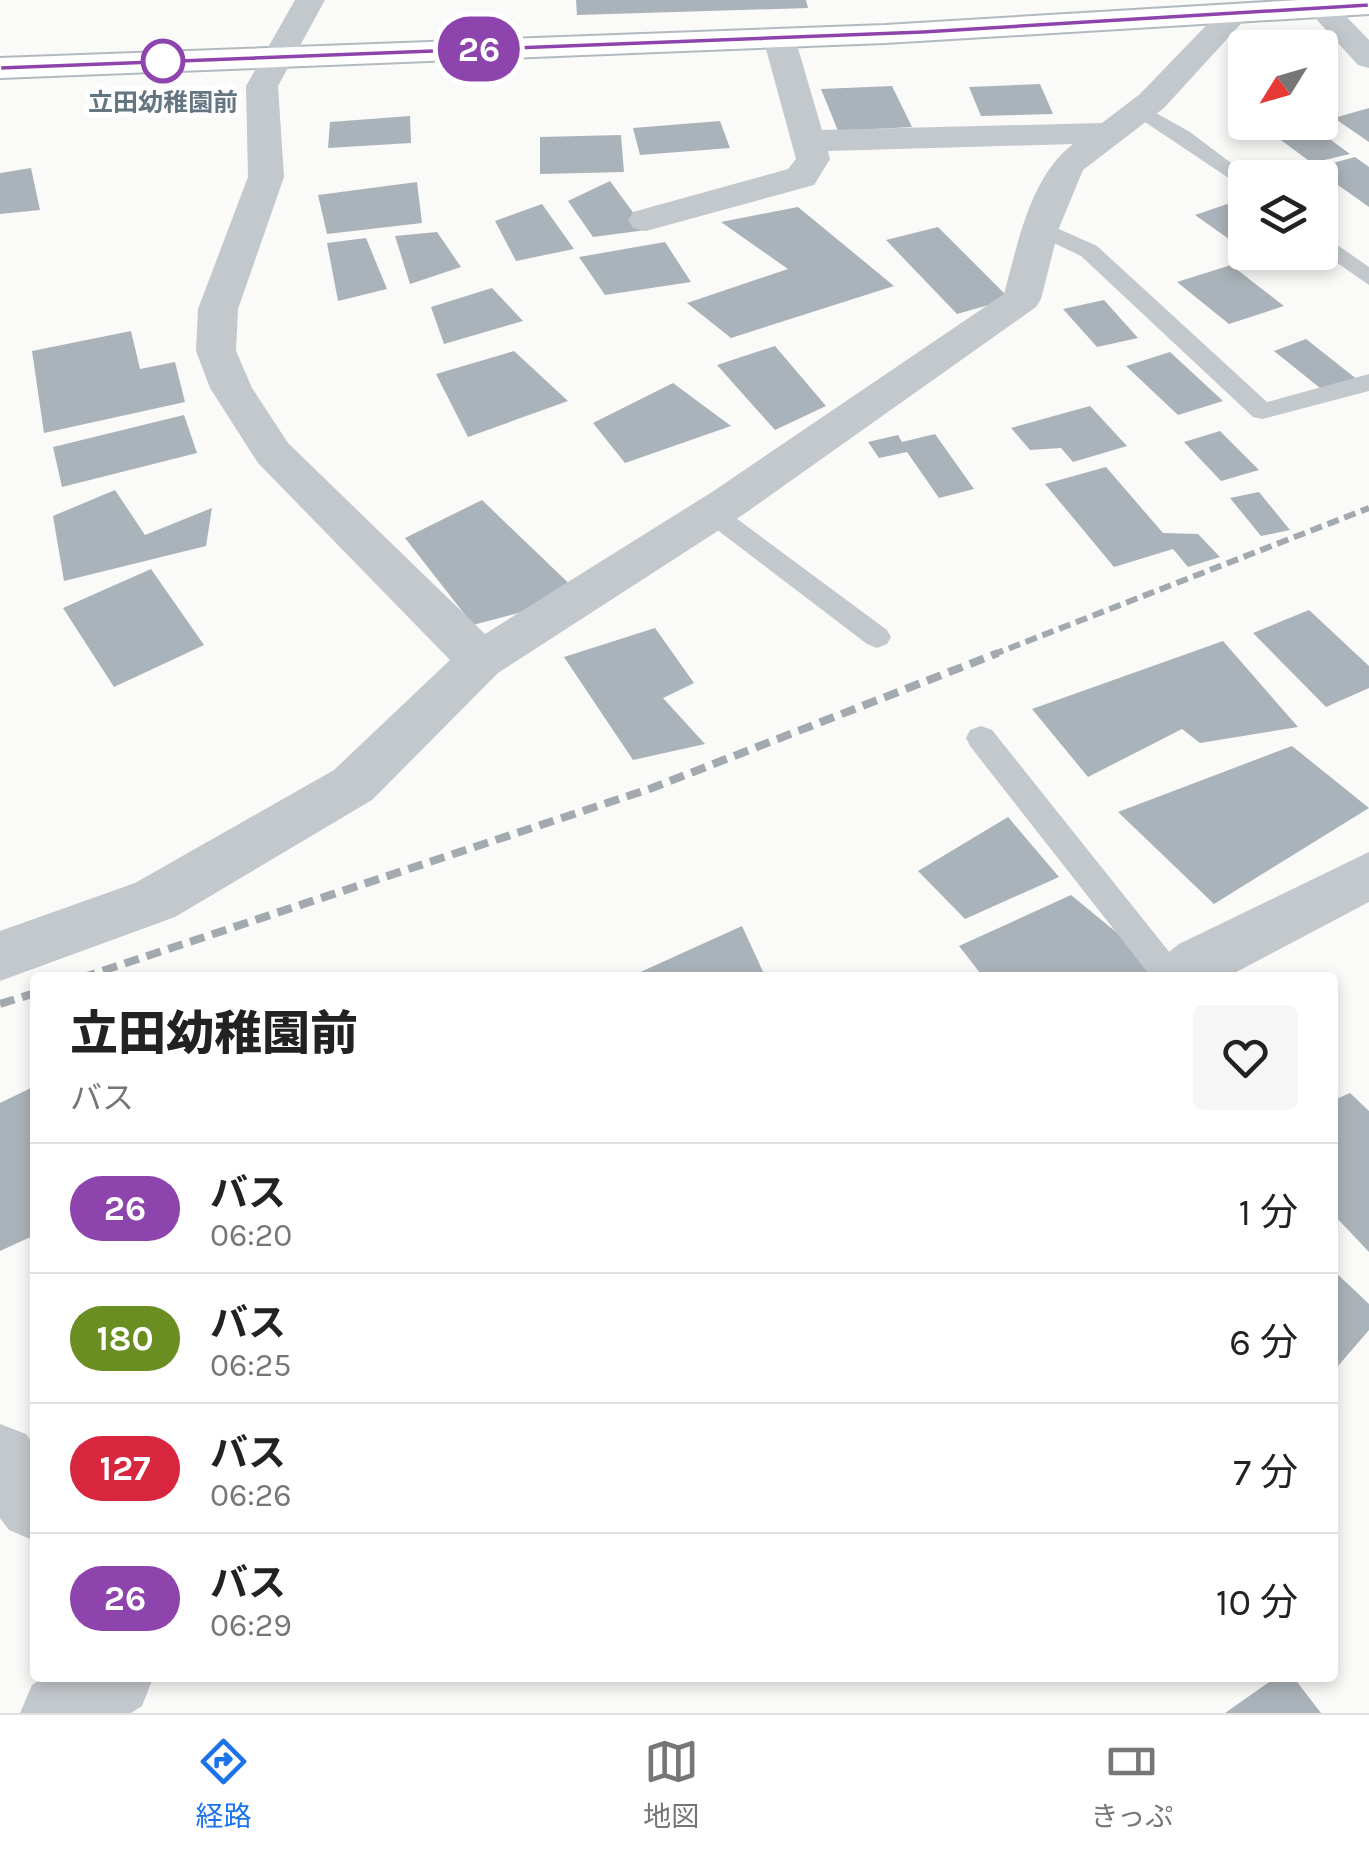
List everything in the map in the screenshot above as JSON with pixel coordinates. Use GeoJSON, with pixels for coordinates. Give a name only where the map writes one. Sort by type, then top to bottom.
{"type":"FeatureCollection","features":[{"type":"Feature","properties":{"kind":"main road"},"geometry":{"type":"LineString","coordinates":[[0,68],[778,38],[1233,16],[1369,5]]}},
{"type":"Feature","properties":{"kind":"street"},"geometry":{"type":"LineString","coordinates":[[310,0],[275,56],[262,86],[266,176],[218,309],[216,351],[231,388],[272,453],[480,660]]}},
{"type":"Feature","properties":{"kind":"street"},"geometry":{"type":"LineString","coordinates":[[1322,9],[1369,58]]}},
{"type":"Feature","properties":{"kind":"street"},"geometry":{"type":"LineString","coordinates":[[0,956],[155,900],[353,786],[480,660],[712,513],[1022,299],[1041,228],[1068,165],[1125,121],[1233,16]]}},
{"type":"Feature","properties":{"kind":"street"},"geometry":{"type":"LineString","coordinates":[[646,220],[801,177],[814,159],[778,38]]}},
{"type":"Feature","properties":{"kind":"street"},"geometry":{"type":"LineString","coordinates":[[808,141],[1125,121]]}},
{"type":"Feature","properties":{"kind":"street"},"geometry":{"type":"LineString","coordinates":[[1186,972],[1369,876]]}},
{"type":"Feature","properties":{"kind":"street"},"geometry":{"type":"LineString","coordinates":[[0,1460],[30,1498]]}},
{"type":"Feature","properties":{"kind":"street"},"geometry":{"type":"LineString","coordinates":[[60,1713],[108,1682]]}},
{"type":"Feature","properties":{"kind":"lane"},"geometry":{"type":"LineString","coordinates":[[1125,121],[1182,136],[1228,170]]}},
{"type":"Feature","properties":{"kind":"lane"},"geometry":{"type":"LineString","coordinates":[[1041,228],[1090,251],[1262,411],[1330,396],[1369,382]]}},
{"type":"Feature","properties":{"kind":"lane"},"geometry":{"type":"LineString","coordinates":[[1338,254],[1369,278]]}},
{"type":"Feature","properties":{"kind":"lane"},"geometry":{"type":"LineString","coordinates":[[712,513],[878,636]]}},
{"type":"Feature","properties":{"kind":"lane"},"geometry":{"type":"LineString","coordinates":[[981,738],[1172,972]]}},
{"type":"Feature","properties":{"kind":"building"},"geometry":{"type":"Polygon","coordinates":[[[576,0],[806,0],[808,8],[577,15],[576,0]]]}},
{"type":"Feature","properties":{"kind":"building"},"geometry":{"type":"Polygon","coordinates":[[[1040,84],[1053,114],[981,116],[969,87],[1040,84]]]}},
{"type":"Feature","properties":{"kind":"building"},"geometry":{"type":"Polygon","coordinates":[[[892,86],[912,127],[838,131],[821,89],[892,86]]]}},
{"type":"Feature","properties":{"kind":"building"},"geometry":{"type":"Polygon","coordinates":[[[1369,108],[1369,142],[1338,121],[1338,117],[1369,108]]]}},
{"type":"Feature","properties":{"kind":"building"},"geometry":{"type":"Polygon","coordinates":[[[410,116],[411,143],[328,148],[330,122],[410,116]]]}},
{"type":"Feature","properties":{"kind":"building"},"geometry":{"type":"Polygon","coordinates":[[[720,121],[730,148],[640,155],[633,128],[720,121]]]}},
{"type":"Feature","properties":{"kind":"building"},"geometry":{"type":"Polygon","coordinates":[[[621,135],[624,172],[540,174],[540,137],[621,135]]]}},
{"type":"Feature","properties":{"kind":"building"},"geometry":{"type":"Polygon","coordinates":[[[1281,140],[1331,140],[1350,154],[1325,160],[1308,160],[1281,140]]]}},
{"type":"Feature","properties":{"kind":"building"},"geometry":{"type":"Polygon","coordinates":[[[1355,157],[1369,167],[1369,207],[1338,185],[1338,162],[1355,157]]]}},
{"type":"Feature","properties":{"kind":"building"},"geometry":{"type":"Polygon","coordinates":[[[31,168],[40,210],[0,214],[0,173],[31,168]]]}},
{"type":"Feature","properties":{"kind":"building"},"geometry":{"type":"Polygon","coordinates":[[[610,181],[646,230],[593,237],[568,201],[610,181]]]}},
{"type":"Feature","properties":{"kind":"building"},"geometry":{"type":"Polygon","coordinates":[[[417,182],[422,223],[327,234],[318,195],[417,182]]]}},
{"type":"Feature","properties":{"kind":"building"},"geometry":{"type":"Polygon","coordinates":[[[542,204],[574,249],[516,261],[495,221],[542,204]]]}},
{"type":"Feature","properties":{"kind":"building"},"geometry":{"type":"Polygon","coordinates":[[[1228,204],[1228,238],[1195,215],[1228,204]]]}},
{"type":"Feature","properties":{"kind":"building"},"geometry":{"type":"Polygon","coordinates":[[[798,207],[894,286],[731,338],[687,303],[788,269],[721,222],[798,207]]]}},
{"type":"Feature","properties":{"kind":"building"},"geometry":{"type":"Polygon","coordinates":[[[938,227],[1010,299],[957,314],[886,240],[938,227]]]}},
{"type":"Feature","properties":{"kind":"building"},"geometry":{"type":"Polygon","coordinates":[[[437,232],[461,267],[410,284],[395,236],[437,232]]]}},
{"type":"Feature","properties":{"kind":"building"},"geometry":{"type":"Polygon","coordinates":[[[366,238],[387,289],[338,301],[327,243],[366,238]]]}},
{"type":"Feature","properties":{"kind":"building"},"geometry":{"type":"Polygon","coordinates":[[[665,242],[691,282],[605,295],[579,257],[665,242]]]}},
{"type":"Feature","properties":{"kind":"building"},"geometry":{"type":"Polygon","coordinates":[[[1228,266],[1228,270],[1237,270],[1284,306],[1229,324],[1177,282],[1228,266]]]}},
{"type":"Feature","properties":{"kind":"building"},"geometry":{"type":"Polygon","coordinates":[[[492,288],[523,321],[444,344],[431,307],[492,288]]]}},
{"type":"Feature","properties":{"kind":"building"},"geometry":{"type":"Polygon","coordinates":[[[1104,300],[1138,338],[1097,347],[1063,309],[1104,300]]]}},
{"type":"Feature","properties":{"kind":"building"},"geometry":{"type":"Polygon","coordinates":[[[131,331],[140,369],[175,362],[185,402],[44,433],[32,351],[131,331]]]}},
{"type":"Feature","properties":{"kind":"building"},"geometry":{"type":"Polygon","coordinates":[[[1306,339],[1363,384],[1330,396],[1274,351],[1306,339]]]}},
{"type":"Feature","properties":{"kind":"building"},"geometry":{"type":"Polygon","coordinates":[[[775,346],[826,406],[775,430],[717,365],[775,346]]]}},
{"type":"Feature","properties":{"kind":"building"},"geometry":{"type":"Polygon","coordinates":[[[514,351],[568,401],[468,437],[436,374],[514,351]]]}},
{"type":"Feature","properties":{"kind":"building"},"geometry":{"type":"Polygon","coordinates":[[[1170,352],[1223,401],[1178,415],[1126,366],[1170,352]]]}},
{"type":"Feature","properties":{"kind":"building"},"geometry":{"type":"Polygon","coordinates":[[[673,383],[731,426],[625,463],[593,423],[673,383]]]}},
{"type":"Feature","properties":{"kind":"building"},"geometry":{"type":"Polygon","coordinates":[[[1090,406],[1127,446],[1073,462],[1061,448],[1030,450],[1011,428],[1090,406]]]}},
{"type":"Feature","properties":{"kind":"building"},"geometry":{"type":"Polygon","coordinates":[[[184,415],[197,453],[62,487],[53,447],[184,415]]]}},
{"type":"Feature","properties":{"kind":"building"},"geometry":{"type":"Polygon","coordinates":[[[1220,431],[1259,470],[1221,481],[1184,442],[1220,431]]]}},
{"type":"Feature","properties":{"kind":"building"},"geometry":{"type":"Polygon","coordinates":[[[935,434],[974,489],[939,498],[907,452],[879,458],[868,442],[898,435],[902,442],[935,434]]]}},
{"type":"Feature","properties":{"kind":"building"},"geometry":{"type":"Polygon","coordinates":[[[1106,467],[1163,533],[1198,534],[1220,557],[1188,567],[1173,549],[1114,567],[1045,484],[1106,467]]]}},
{"type":"Feature","properties":{"kind":"building"},"geometry":{"type":"Polygon","coordinates":[[[115,490],[145,535],[212,508],[206,546],[64,581],[53,516],[115,490]]]}},
{"type":"Feature","properties":{"kind":"building"},"geometry":{"type":"Polygon","coordinates":[[[1259,492],[1290,530],[1261,536],[1230,498],[1259,492]]]}},
{"type":"Feature","properties":{"kind":"building"},"geometry":{"type":"Polygon","coordinates":[[[482,500],[582,596],[473,625],[405,538],[482,500]]]}},
{"type":"Feature","properties":{"kind":"building"},"geometry":{"type":"Polygon","coordinates":[[[151,569],[204,645],[114,687],[63,608],[151,569]]]}},
{"type":"Feature","properties":{"kind":"building"},"geometry":{"type":"Polygon","coordinates":[[[1309,610],[1369,666],[1369,688],[1326,707],[1253,633],[1309,610]]]}},
{"type":"Feature","properties":{"kind":"building"},"geometry":{"type":"Polygon","coordinates":[[[655,628],[694,683],[663,698],[705,744],[633,760],[564,657],[655,628]]]}},
{"type":"Feature","properties":{"kind":"building"},"geometry":{"type":"Polygon","coordinates":[[[1223,641],[1298,727],[1200,743],[1182,729],[1088,777],[1032,709],[1223,641]]]}},
{"type":"Feature","properties":{"kind":"building"},"geometry":{"type":"Polygon","coordinates":[[[1292,746],[1369,808],[1214,904],[1118,812],[1292,746]]]}},
{"type":"Feature","properties":{"kind":"building"},"geometry":{"type":"Polygon","coordinates":[[[1008,817],[1059,877],[965,919],[918,871],[1008,817]]]}},
{"type":"Feature","properties":{"kind":"building"},"geometry":{"type":"Polygon","coordinates":[[[1071,895],[1165,972],[979,972],[959,946],[1071,895]]]}},
{"type":"Feature","properties":{"kind":"building"},"geometry":{"type":"Polygon","coordinates":[[[742,926],[763,972],[640,972],[742,926]]]}},
{"type":"Feature","properties":{"kind":"building"},"geometry":{"type":"Polygon","coordinates":[[[30,1088],[30,1237],[0,1251],[0,1103],[30,1088]]]}},
{"type":"Feature","properties":{"kind":"building"},"geometry":{"type":"Polygon","coordinates":[[[1350,1093],[1369,1111],[1369,1252],[1338,1219],[1338,1098],[1350,1093]]]}},
{"type":"Feature","properties":{"kind":"building"},"geometry":{"type":"Polygon","coordinates":[[[1338,1275],[1369,1304],[1369,1330],[1338,1366],[1338,1275]]]}},
{"type":"Feature","properties":{"kind":"building"},"geometry":{"type":"Polygon","coordinates":[[[1269,1682],[1297,1682],[1321,1713],[1225,1713],[1269,1682]]]}},
{"type":"Feature","properties":{"kind":"railway"},"geometry":{"type":"LineString","coordinates":[[992,655],[1369,508]]}},
{"type":"Feature","properties":{"kind":"railway"},"geometry":{"type":"LineString","coordinates":[[99,972],[652,788],[998,653]]}},
{"type":"Feature","properties":{"kind":"railway"},"geometry":{"type":"LineString","coordinates":[[0,1004],[30,995]]}},
{"type":"Feature","properties":{"kind":"bus line","name":"26"},"geometry":{"type":"LineString","coordinates":[[0,68],[923,32],[1369,5]]}},
{"type":"Feature","properties":{"kind":"place","name":"立田幼稚園前"},"geometry":{"type":"Point","coordinates":[163,61]}}]}
